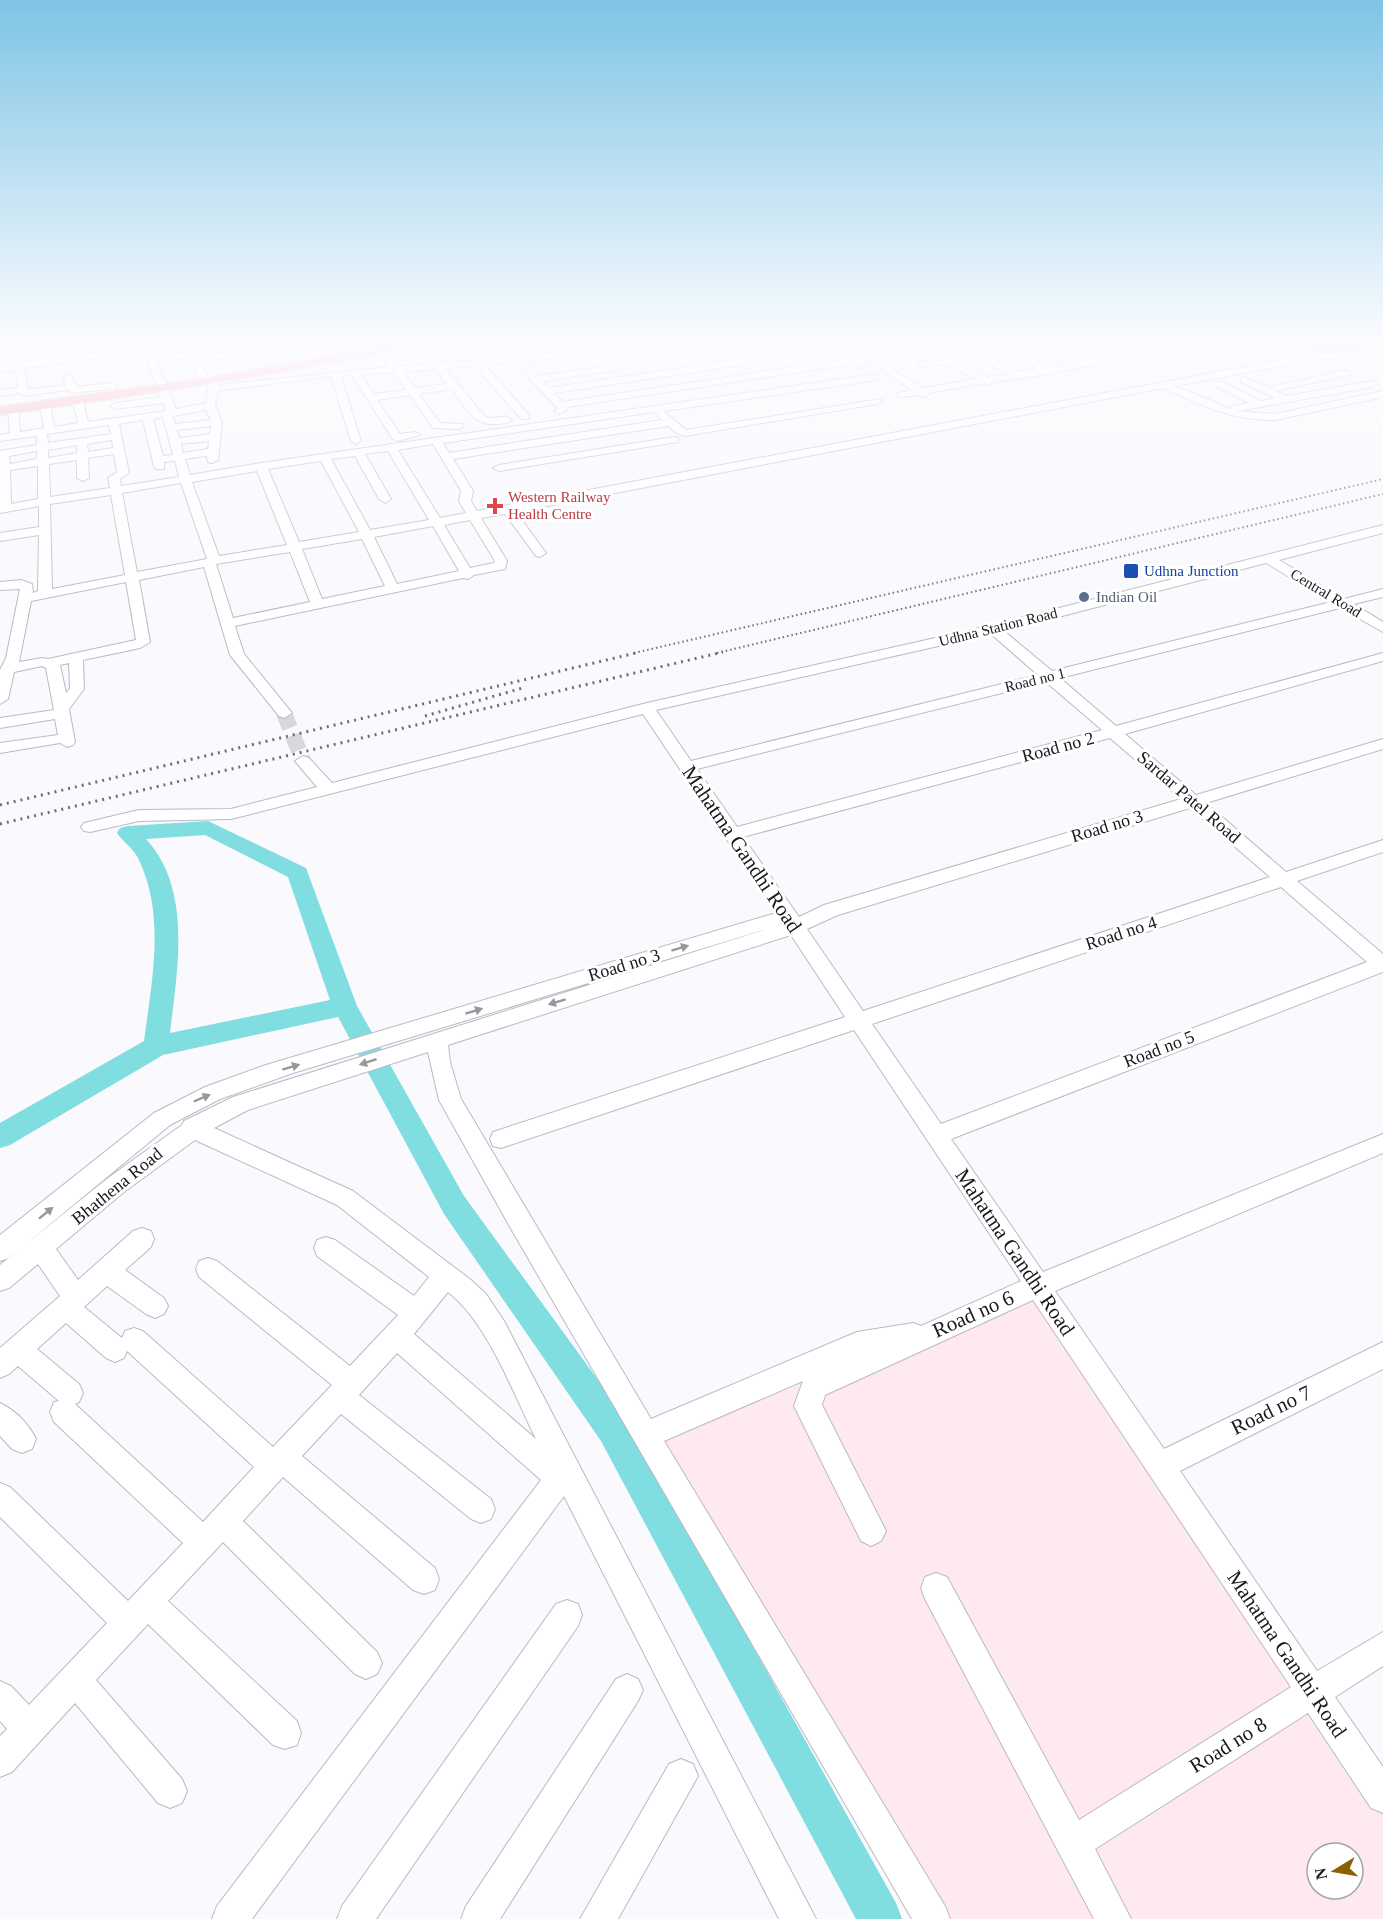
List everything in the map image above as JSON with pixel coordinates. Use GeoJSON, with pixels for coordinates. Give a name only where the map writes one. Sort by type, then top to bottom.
{"type":"FeatureCollection","features":[{"type":"Feature","properties":{"kind":"street"},"geometry":{"type":"LineString","coordinates":[[45,594],[45,530],[44,502],[43,462],[42,447],[46,432],[6,437],[3,508],[44,502],[185,478],[324,457],[357,447],[391,447],[500,432]]}},
{"type":"Feature","properties":{"kind":"street"},"geometry":{"type":"LineString","coordinates":[[82,432],[82,456],[86,473]]}},
{"type":"Feature","properties":{"kind":"street"},"geometry":{"type":"LineString","coordinates":[[3,679],[50,663],[143,642],[114,476],[123,474],[117,466],[119,450],[116,432]]}},
{"type":"Feature","properties":{"kind":"street"},"geometry":{"type":"LineString","coordinates":[[152,432],[159,464],[179,457],[213,456],[215,432]]}},
{"type":"Feature","properties":{"kind":"street"},"geometry":{"type":"LineString","coordinates":[[173,432],[241,662],[284,714]]}},
{"type":"Feature","properties":{"kind":"street"},"geometry":{"type":"LineString","coordinates":[[360,432],[357,447],[385,499]]}},
{"type":"Feature","properties":{"kind":"street"},"geometry":{"type":"LineString","coordinates":[[388,432],[397,438],[433,432]]}},
{"type":"Feature","properties":{"kind":"street"},"geometry":{"type":"LineString","coordinates":[[554,432],[575,456]]}},
{"type":"Feature","properties":{"kind":"street"},"geometry":{"type":"LineString","coordinates":[[579,432],[584,437]]}},
{"type":"Feature","properties":{"kind":"street"},"geometry":{"type":"LineString","coordinates":[[446,457],[616,432]]}},
{"type":"Feature","properties":{"kind":"street"},"geometry":{"type":"LineString","coordinates":[[710,432],[718,440]]}},
{"type":"Feature","properties":{"kind":"street"},"geometry":{"type":"LineString","coordinates":[[25,598],[922,432]]}},
{"type":"Feature","properties":{"kind":"street"},"geometry":{"type":"LineString","coordinates":[[4,453],[116,436]]}},
{"type":"Feature","properties":{"kind":"street"},"geometry":{"type":"LineString","coordinates":[[175,442],[215,436]]}},
{"type":"Feature","properties":{"kind":"street"},"geometry":{"type":"LineString","coordinates":[[499,468],[674,440]]}},
{"type":"Feature","properties":{"kind":"street"},"geometry":{"type":"LineString","coordinates":[[228,623],[468,575],[501,565],[465,501],[466,491],[436,441]]}},
{"type":"Feature","properties":{"kind":"street"},"geometry":{"type":"LineString","coordinates":[[391,447],[438,521],[468,575]]}},
{"type":"Feature","properties":{"kind":"street"},"geometry":{"type":"LineString","coordinates":[[3,474],[43,462],[119,450]]}},
{"type":"Feature","properties":{"kind":"street"},"geometry":{"type":"LineString","coordinates":[[324,457],[393,589]]}},
{"type":"Feature","properties":{"kind":"street"},"geometry":{"type":"LineString","coordinates":[[261,466],[292,547],[318,605]]}},
{"type":"Feature","properties":{"kind":"street"},"geometry":{"type":"LineString","coordinates":[[508,509],[540,553]]}},
{"type":"Feature","properties":{"kind":"street","name":"Udhna Station Road"},"geometry":{"type":"LineString","coordinates":[[90,827],[126,817],[146,815],[195,817],[231,814],[647,708],[994,629],[1383,529]]}},
{"type":"Feature","properties":{"kind":"street"},"geometry":{"type":"LineString","coordinates":[[0,537],[45,530]]}},
{"type":"Feature","properties":{"kind":"street","name":"Central Road"},"geometry":{"type":"LineString","coordinates":[[1273,558],[1347,602],[1383,620]]}},
{"type":"Feature","properties":{"kind":"street"},"geometry":{"type":"LineString","coordinates":[[0,586],[25,585],[27,587],[13,660],[3,679]]}},
{"type":"Feature","properties":{"kind":"street","name":"Road no 1"},"geometry":{"type":"LineString","coordinates":[[686,766],[1383,593]]}},
{"type":"Feature","properties":{"kind":"street","name":"Central Road"},"geometry":{"type":"LineString","coordinates":[[1347,602],[1383,628]]}},
{"type":"Feature","properties":{"kind":"street","name":"Sardar Patel Road"},"geometry":{"type":"LineString","coordinates":[[994,629],[1383,965]]}},
{"type":"Feature","properties":{"kind":"street","name":"Road no 2"},"geometry":{"type":"LineString","coordinates":[[732,834],[1383,657]]}},
{"type":"Feature","properties":{"kind":"street"},"geometry":{"type":"LineString","coordinates":[[0,761],[58,726],[77,688],[76,658]]}},
{"type":"Feature","properties":{"kind":"street"},"geometry":{"type":"LineString","coordinates":[[50,663],[54,665],[58,726]]}},
{"type":"Feature","properties":{"kind":"street","name":"Mahatma Gandhi Road"},"geometry":{"type":"LineString","coordinates":[[647,708],[1383,1796]]}},
{"type":"Feature","properties":{"kind":"street"},"geometry":{"type":"LineString","coordinates":[[0,711],[58,726]]}},
{"type":"Feature","properties":{"kind":"street"},"geometry":{"type":"LineString","coordinates":[[0,723],[58,726]]}},
{"type":"Feature","properties":{"kind":"street"},"geometry":{"type":"LineString","coordinates":[[0,735],[58,726]]}},
{"type":"Feature","properties":{"kind":"street"},"geometry":{"type":"LineString","coordinates":[[0,748],[58,726]]}},
{"type":"Feature","properties":{"kind":"street","name":"Road no 3"},"geometry":{"type":"LineString","coordinates":[[238,1094],[791,922],[1383,744]]}},
{"type":"Feature","properties":{"kind":"street"},"geometry":{"type":"LineString","coordinates":[[303,761],[329,790]]}},
{"type":"Feature","properties":{"kind":"street","name":"Road no 4"},"geometry":{"type":"LineString","coordinates":[[501,1139],[1383,846]]}},
{"type":"Feature","properties":{"kind":"street","name":"Road no 5"},"geometry":{"type":"LineString","coordinates":[[936,1135],[1383,965]]}},
{"type":"Feature","properties":{"kind":"street"},"geometry":{"type":"LineString","coordinates":[[426,1037],[439,1062],[450,1101],[645,1437],[932,1919]]}},
{"type":"Feature","properties":{"kind":"street","name":"Bhathena Road"},"geometry":{"type":"LineString","coordinates":[[0,1280],[172,1142],[238,1094]]}},
{"type":"Feature","properties":{"kind":"street","name":"Bhathena Road"},"geometry":{"type":"LineString","coordinates":[[0,1250],[162,1119],[182,1107],[238,1094]]}},
{"type":"Feature","properties":{"kind":"street"},"geometry":{"type":"LineString","coordinates":[[192,1128],[339,1195],[446,1275],[477,1302],[495,1330],[563,1474],[798,1919]]}},
{"type":"Feature","properties":{"kind":"street","name":"Road no 6"},"geometry":{"type":"LineString","coordinates":[[871,1531],[808,1406],[809,1395],[814,1386],[1038,1286],[1383,1143]]}},
{"type":"Feature","properties":{"kind":"street"},"geometry":{"type":"LineString","coordinates":[[142,1239],[9,1357],[67,1402],[213,1532],[366,1663]]}},
{"type":"Feature","properties":{"kind":"street"},"geometry":{"type":"LineString","coordinates":[[326,1248],[417,1313]]}},
{"type":"Feature","properties":{"kind":"street"},"geometry":{"type":"LineString","coordinates":[[41,1249],[71,1302],[278,1462],[424,1580]]}},
{"type":"Feature","properties":{"kind":"street"},"geometry":{"type":"LineString","coordinates":[[208,1269],[481,1509]]}},
{"type":"Feature","properties":{"kind":"street"},"geometry":{"type":"LineString","coordinates":[[106,1271],[155,1306]]}},
{"type":"Feature","properties":{"kind":"street"},"geometry":{"type":"LineString","coordinates":[[0,1760],[417,1313],[446,1275]]}},
{"type":"Feature","properties":{"kind":"street"},"geometry":{"type":"LineString","coordinates":[[645,1437],[857,1344],[870,1340],[931,1333]]}},
{"type":"Feature","properties":{"kind":"street"},"geometry":{"type":"LineString","coordinates":[[396,1335],[563,1474]]}},
{"type":"Feature","properties":{"kind":"street","name":"Road no 7"},"geometry":{"type":"LineString","coordinates":[[1160,1466],[1383,1355]]}},
{"type":"Feature","properties":{"kind":"street"},"geometry":{"type":"LineString","coordinates":[[0,1417],[22,1440]]}},
{"type":"Feature","properties":{"kind":"street"},"geometry":{"type":"LineString","coordinates":[[230,1919],[563,1474]]}},
{"type":"Feature","properties":{"kind":"street"},"geometry":{"type":"LineString","coordinates":[[0,1497],[285,1733]]}},
{"type":"Feature","properties":{"kind":"street"},"geometry":{"type":"LineString","coordinates":[[936,1588],[1113,1919]]}},
{"type":"Feature","properties":{"kind":"street"},"geometry":{"type":"LineString","coordinates":[[355,1919],[567,1615]]}},
{"type":"Feature","properties":{"kind":"street","name":"Road no 8"},"geometry":{"type":"LineString","coordinates":[[1073,1843],[1383,1648]]}},
{"type":"Feature","properties":{"kind":"street"},"geometry":{"type":"LineString","coordinates":[[75,1679],[170,1791]]}},
{"type":"Feature","properties":{"kind":"street"},"geometry":{"type":"LineString","coordinates":[[479,1919],[627,1690]]}},
{"type":"Feature","properties":{"kind":"street"},"geometry":{"type":"LineString","coordinates":[[0,1697],[28,1729]]}},
{"type":"Feature","properties":{"kind":"street"},"geometry":{"type":"LineString","coordinates":[[598,1919],[681,1776]]}},
{"type":"Feature","properties":{"kind":"shaded area"},"geometry":{"type":"Polygon","coordinates":[[[1034,1295],[1383,1812],[1383,1919],[940,1919],[654,1440],[1034,1295]]]}},
{"type":"Feature","properties":{"kind":"waterway"},"geometry":{"type":"LineString","coordinates":[[156,1046],[165,973],[166,924],[163,900],[157,876],[147,854],[128,833],[208,828],[298,873],[345,1006]]}},
{"type":"Feature","properties":{"kind":"waterway"},"geometry":{"type":"LineString","coordinates":[[156,1046],[345,1006]]}},
{"type":"Feature","properties":{"kind":"waterway"},"geometry":{"type":"LineString","coordinates":[[345,1006],[454,1205],[613,1429],[880,1919]]}},
{"type":"Feature","properties":{"kind":"waterway"},"geometry":{"type":"LineString","coordinates":[[0,1137],[156,1046]]}},
{"type":"Feature","properties":{"kind":"tunnel"},"geometry":{"type":"LineString","coordinates":[[284,713],[303,761]]}},
{"type":"Feature","properties":{"kind":"railway"},"geometry":{"type":"LineString","coordinates":[[634,653],[1383,479]]}},
{"type":"Feature","properties":{"kind":"railway"},"geometry":{"type":"LineString","coordinates":[[717,653],[1383,494]]}},
{"type":"Feature","properties":{"kind":"railway"},"geometry":{"type":"LineString","coordinates":[[0,805],[640,652]]}},
{"type":"Feature","properties":{"kind":"railway"},"geometry":{"type":"LineString","coordinates":[[0,824],[723,652]]}},
{"type":"Feature","properties":{"kind":"railway"},"geometry":{"type":"LineString","coordinates":[[425,716],[526,687]]}},
{"type":"Feature","properties":{"kind":"place","name":"Western Railway Health Centre"},"geometry":{"type":"Point","coordinates":[495,506]}},
{"type":"Feature","properties":{"kind":"place","name":"Udhna Junction"},"geometry":{"type":"Point","coordinates":[1131,571]}},
{"type":"Feature","properties":{"kind":"place","name":"Indian Oil"},"geometry":{"type":"Point","coordinates":[1084,597]}}]}
